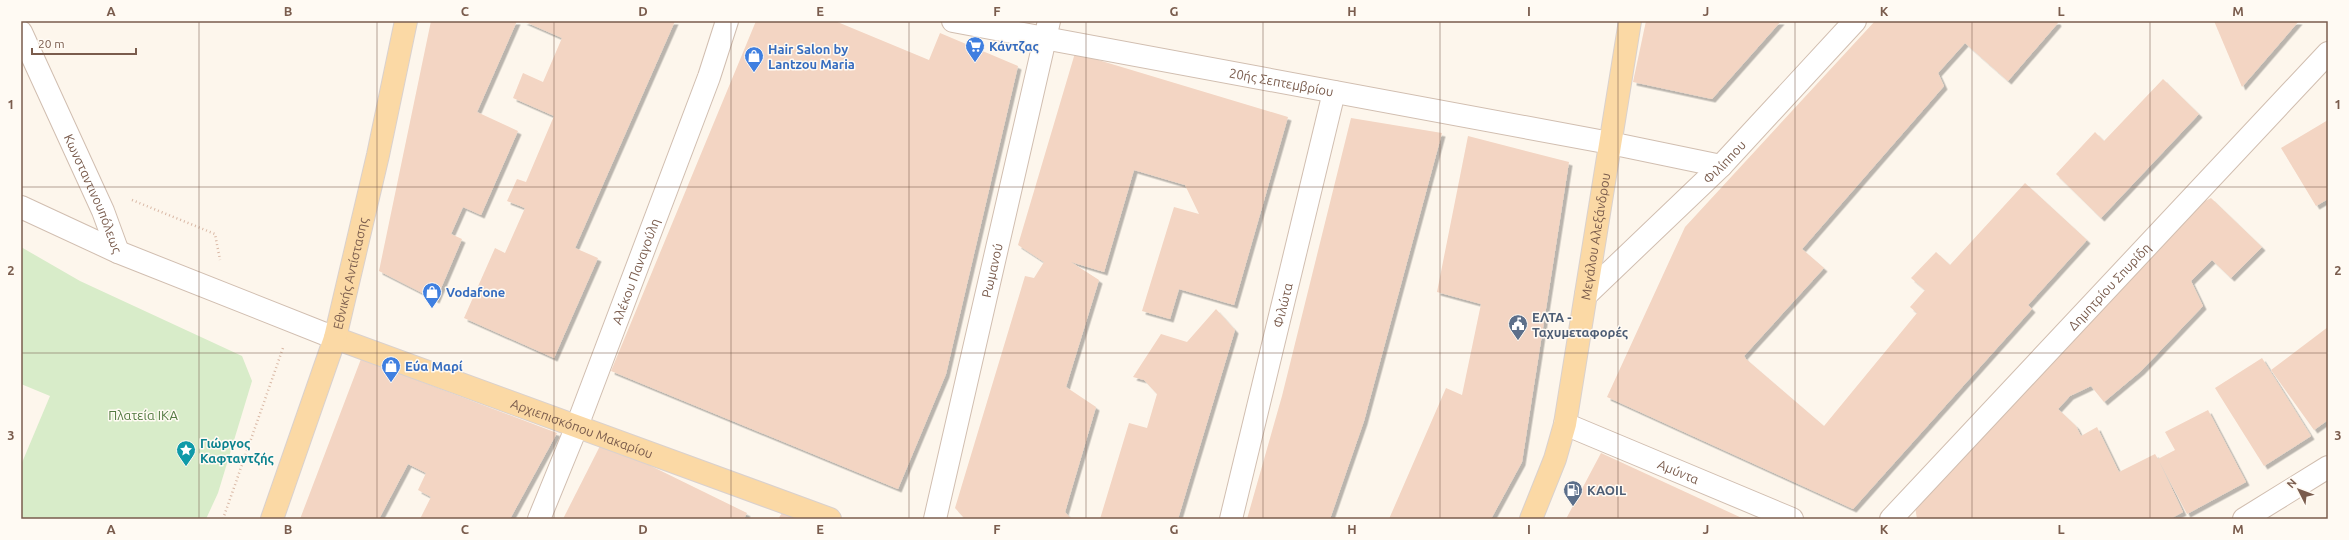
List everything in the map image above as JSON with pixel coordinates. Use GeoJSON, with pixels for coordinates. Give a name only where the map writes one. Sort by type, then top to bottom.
{"type":"FeatureCollection","features":[{"type":"Feature","properties":{"kind":"main road","name":"Εθνικής Αντίστασης"},"geometry":{"type":"LineString","coordinates":[[272,519],[335,338],[378,154],[406,21]]}},
{"type":"Feature","properties":{"kind":"main road","name":"Μεγάλου Αλεξάνδρου"},"geometry":{"type":"LineString","coordinates":[[1531,519],[1555,460],[1565,424],[1630,21]]}},
{"type":"Feature","properties":{"kind":"main road","name":"Αρχιεπισκόπου Μακαρίου"},"geometry":{"type":"LineString","coordinates":[[335,338],[830,519]]}},
{"type":"Feature","properties":{"kind":"street","name":"Αλέκου Παναγούλη"},"geometry":{"type":"LineString","coordinates":[[539,519],[577,426],[709,77],[727,21]]}},
{"type":"Feature","properties":{"kind":"street","name":"20ής Σεπτεμβρίου"},"geometry":{"type":"LineString","coordinates":[[953,21],[1047,30],[1334,92],[1610,143],[1721,166]]}},
{"type":"Feature","properties":{"kind":"street","name":"Φιλίππου"},"geometry":{"type":"LineString","coordinates":[[1586,295],[1721,166],[1855,21]]}},
{"type":"Feature","properties":{"kind":"street","name":"Ρωμανού"},"geometry":{"type":"LineString","coordinates":[[935,519],[1047,30]]}},
{"type":"Feature","properties":{"kind":"street","name":"Κωνσταντινουπόλεως"},"geometry":{"type":"LineString","coordinates":[[21,32],[103,211],[118,252],[335,338]]}},
{"type":"Feature","properties":{"kind":"street","name":"Δημητρίου Σπυρίδη"},"geometry":{"type":"LineString","coordinates":[[1891,519],[2328,53]]}},
{"type":"Feature","properties":{"kind":"street","name":"Φιλώτα"},"geometry":{"type":"LineString","coordinates":[[1231,519],[1334,92]]}},
{"type":"Feature","properties":{"kind":"street"},"geometry":{"type":"LineString","coordinates":[[21,207],[118,252]]}},
{"type":"Feature","properties":{"kind":"street","name":"Αμύντα"},"geometry":{"type":"LineString","coordinates":[[1565,424],[1792,519]]}},
{"type":"Feature","properties":{"kind":"street"},"geometry":{"type":"LineString","coordinates":[[2244,519],[2328,467]]}},
{"type":"Feature","properties":{"kind":"path"},"geometry":{"type":"LineString","coordinates":[[126,198],[215,234],[227,295]]}},
{"type":"Feature","properties":{"kind":"path"},"geometry":{"type":"LineString","coordinates":[[223,519],[283,347],[276,344]]}},
{"type":"Feature","properties":{"kind":"green space","name":"Πλατεία ΙΚΑ"},"geometry":{"type":"Polygon","coordinates":[[[21,247],[80,281],[242,356],[252,381],[218,493],[206,519],[21,519],[21,465],[50,396],[21,384],[21,247]]]}},
{"type":"Feature","properties":{"kind":"building"},"geometry":{"type":"Polygon","coordinates":[[[431,21],[517,21],[477,112],[518,131],[481,215],[463,207],[451,234],[462,239],[436,300],[379,271],[431,21]]]}},
{"type":"Feature","properties":{"kind":"building"},"geometry":{"type":"Polygon","coordinates":[[[523,21],[675,21],[575,248],[598,258],[554,358],[464,318],[495,248],[505,253],[525,208],[507,201],[517,179],[526,182],[554,116],[513,98],[523,73],[543,82],[562,38],[523,21]]]}},
{"type":"Feature","properties":{"kind":"building"},"geometry":{"type":"Polygon","coordinates":[[[756,21],[835,21],[929,60],[940,33],[1018,66],[946,374],[898,489],[611,371],[756,21]]]}},
{"type":"Feature","properties":{"kind":"building"},"geometry":{"type":"Polygon","coordinates":[[[1646,21],[1781,21],[1712,99],[1633,82],[1646,21]]]}},
{"type":"Feature","properties":{"kind":"building"},"geometry":{"type":"Polygon","coordinates":[[[1875,21],[2057,21],[2058,23],[2008,81],[1965,43],[1938,73],[1944,86],[1802,249],[1824,268],[1744,356],[1746,359],[1824,426],[1917,313],[1910,307],[1925,290],[1911,278],[1936,252],[1950,265],[2025,183],[2087,240],[2028,305],[2032,309],[1853,509],[1607,397],[1685,227],[1875,21]]]}},
{"type":"Feature","properties":{"kind":"building"},"geometry":{"type":"Polygon","coordinates":[[[2214,21],[2299,21],[2242,87],[2214,21]]]}},
{"type":"Feature","properties":{"kind":"building"},"geometry":{"type":"Polygon","coordinates":[[[1075,53],[1288,117],[1234,305],[1179,289],[1170,319],[1142,311],[1174,207],[1199,214],[1185,185],[1134,170],[1104,272],[1071,262],[1099,280],[1066,387],[1096,407],[1065,512],[1071,519],[965,519],[955,508],[1025,276],[1034,278],[1044,262],[1018,245],[1075,53]]]}},
{"type":"Feature","properties":{"kind":"building"},"geometry":{"type":"Polygon","coordinates":[[[2163,79],[2199,114],[2101,218],[2056,174],[2095,132],[2104,141],[2163,79]]]}},
{"type":"Feature","properties":{"kind":"building"},"geometry":{"type":"Polygon","coordinates":[[[1351,118],[1442,133],[1364,421],[1330,519],[1247,519],[1282,396],[1351,118]]]}},
{"type":"Feature","properties":{"kind":"building"},"geometry":{"type":"Polygon","coordinates":[[[2328,120],[2328,199],[2316,206],[2281,148],[2328,120]]]}},
{"type":"Feature","properties":{"kind":"building"},"geometry":{"type":"Polygon","coordinates":[[[1468,136],[1569,162],[1522,462],[1491,519],[1389,519],[1446,388],[1462,395],[1481,304],[1437,292],[1468,136]]]}},
{"type":"Feature","properties":{"kind":"building"},"geometry":{"type":"Polygon","coordinates":[[[2211,198],[2262,247],[2231,278],[2212,260],[2191,281],[2203,306],[2141,371],[2104,402],[2091,386],[2070,396],[2058,409],[2076,426],[2081,436],[2097,427],[2119,472],[2155,454],[2158,459],[2175,450],[2165,432],[2208,410],[2246,482],[2187,514],[2159,461],[2183,512],[2170,519],[1917,519],[1915,507],[2201,203],[2211,198]]]}},
{"type":"Feature","properties":{"kind":"building"},"geometry":{"type":"Polygon","coordinates":[[[1216,309],[1235,330],[1178,519],[1100,519],[1129,423],[1147,428],[1157,394],[1144,380],[1133,377],[1161,334],[1187,342],[1216,309]]]}},
{"type":"Feature","properties":{"kind":"building"},"geometry":{"type":"Polygon","coordinates":[[[2328,327],[2328,420],[2314,430],[2271,370],[2328,327]]]}},
{"type":"Feature","properties":{"kind":"building"},"geometry":{"type":"Polygon","coordinates":[[[2262,358],[2311,436],[2264,466],[2215,388],[2262,358]]]}},
{"type":"Feature","properties":{"kind":"building"},"geometry":{"type":"Polygon","coordinates":[[[361,359],[557,433],[510,519],[420,519],[431,497],[418,490],[426,473],[408,464],[379,519],[300,519],[361,359]]]}},
{"type":"Feature","properties":{"kind":"building"},"geometry":{"type":"Polygon","coordinates":[[[602,442],[747,513],[744,519],[563,519],[602,442]]]}},
{"type":"Feature","properties":{"kind":"building"},"geometry":{"type":"Polygon","coordinates":[[[1601,453],[1744,519],[1566,519],[1601,453]]]}},
{"type":"Feature","properties":{"kind":"building"},"geometry":{"type":"Polygon","coordinates":[[[786,507],[803,519],[778,519],[786,507]]]}},
{"type":"Feature","properties":{"kind":"place","name":"Κάντζας"},"geometry":{"type":"Point","coordinates":[975,63]}},
{"type":"Feature","properties":{"kind":"place","name":"Hair Salon by Lantzou Maria"},"geometry":{"type":"Point","coordinates":[754,73]}},
{"type":"Feature","properties":{"kind":"place","name":"Vodafone"},"geometry":{"type":"Point","coordinates":[432,309]}},
{"type":"Feature","properties":{"kind":"place","name":"ΕΛΤΑ - Ταχυμεταφορές"},"geometry":{"type":"Point","coordinates":[1518,341]}},
{"type":"Feature","properties":{"kind":"place","name":"Εύα Μαρί"},"geometry":{"type":"Point","coordinates":[391,383]}},
{"type":"Feature","properties":{"kind":"place","name":"Γιώργος Καφταντζής"},"geometry":{"type":"Point","coordinates":[186,467]}},
{"type":"Feature","properties":{"kind":"place","name":"KAOIL"},"geometry":{"type":"Point","coordinates":[1573,507]}}]}
